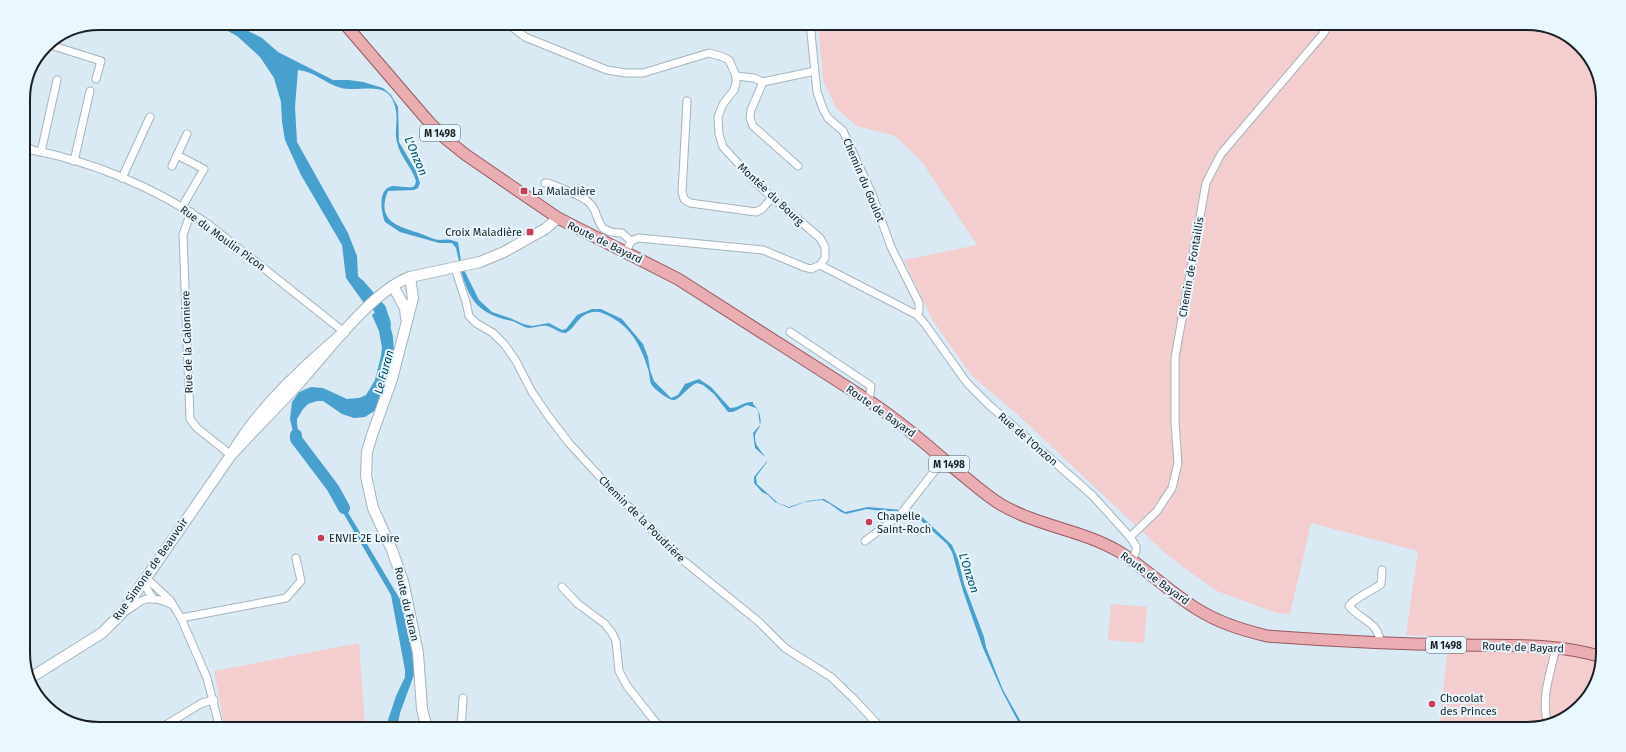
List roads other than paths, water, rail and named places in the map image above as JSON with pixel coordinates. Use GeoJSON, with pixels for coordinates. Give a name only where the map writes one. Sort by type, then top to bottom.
{"type":"FeatureCollection","features":[{"type":"Feature","properties":{"kind":"main road","name":"Route de Bayard"},"geometry":{"type":"LineString","coordinates":[[350,30],[429,122],[446,139],[558,218],[678,279],[869,401],[896,419],[984,493],[1002,505],[1025,516],[1099,542],[1132,560],[1196,608],[1232,627],[1267,636],[1380,642],[1556,648],[1596,655]]}},
{"type":"Feature","properties":{"kind":"main road","name":"Rue Simone de Beauvoir"},"geometry":{"type":"LineString","coordinates":[[34,675],[102,633],[122,613],[231,455],[244,433],[284,388],[379,297],[393,286],[410,277],[480,262],[504,252],[548,228],[558,218]]}},
{"type":"Feature","properties":{"kind":"main road","name":"Route du Furan"},"geometry":{"type":"LineString","coordinates":[[410,277],[413,298],[392,379],[367,452],[366,476],[372,508],[392,550],[403,581],[418,653],[422,709],[425,722]]}},
{"type":"Feature","properties":{"kind":"main road","name":"Route du Furan"},"geometry":{"type":"LineString","coordinates":[[393,286],[405,308],[406,322]]}},
{"type":"Feature","properties":{"kind":"street"},"geometry":{"type":"LineString","coordinates":[[516,30],[526,37],[607,70],[626,73],[643,73],[708,53],[729,60],[736,76],[754,78],[763,82],[815,70]]}},
{"type":"Feature","properties":{"kind":"street","name":"Chemin du Goulot"},"geometry":{"type":"LineString","coordinates":[[811,30],[817,92],[823,109],[828,118],[843,132],[866,180],[891,247],[919,303],[919,311],[917,315]]}},
{"type":"Feature","properties":{"kind":"street","name":"Chemin de Fontaillis"},"geometry":{"type":"LineString","coordinates":[[1130,537],[1157,511],[1172,488],[1178,463],[1175,422],[1176,358],[1206,183],[1221,154],[1325,30]]}},
{"type":"Feature","properties":{"kind":"street"},"geometry":{"type":"LineString","coordinates":[[55,46],[101,61],[96,79]]}},
{"type":"Feature","properties":{"kind":"street","name":"Montée du Bourg"},"geometry":{"type":"LineString","coordinates":[[736,76],[734,90],[723,104],[718,117],[719,134],[723,147],[758,185],[820,238],[825,247],[825,258],[820,265]]}},
{"type":"Feature","properties":{"kind":"street"},"geometry":{"type":"LineString","coordinates":[[41,152],[57,80]]}},
{"type":"Feature","properties":{"kind":"street"},"geometry":{"type":"LineString","coordinates":[[763,82],[751,110],[750,118],[753,126],[798,166]]}},
{"type":"Feature","properties":{"kind":"street"},"geometry":{"type":"LineString","coordinates":[[74,161],[90,91]]}},
{"type":"Feature","properties":{"kind":"street"},"geometry":{"type":"LineString","coordinates":[[687,101],[682,192],[684,198],[690,202],[756,212],[762,209],[773,198]]}},
{"type":"Feature","properties":{"kind":"street"},"geometry":{"type":"LineString","coordinates":[[122,178],[150,117]]}},
{"type":"Feature","properties":{"kind":"street"},"geometry":{"type":"LineString","coordinates":[[172,166],[187,134]]}},
{"type":"Feature","properties":{"kind":"street","name":"Rue du Moulin Picon"},"geometry":{"type":"LineString","coordinates":[[30,148],[74,161],[122,178],[162,195],[208,224],[344,332]]}},
{"type":"Feature","properties":{"kind":"street"},"geometry":{"type":"LineString","coordinates":[[177,155],[204,169],[182,207]]}},
{"type":"Feature","properties":{"kind":"street"},"geometry":{"type":"LineString","coordinates":[[545,183],[586,200],[594,210],[602,228],[611,233],[622,233],[631,241]]}},
{"type":"Feature","properties":{"kind":"street","name":"Rue de la Calonniere"},"geometry":{"type":"LineString","coordinates":[[191,212],[183,235],[190,419],[196,428],[231,455]]}},
{"type":"Feature","properties":{"kind":"street"},"geometry":{"type":"LineString","coordinates":[[626,252],[631,241],[639,238],[763,250],[804,267],[812,269],[820,265],[917,315]]}},
{"type":"Feature","properties":{"kind":"street","name":"Chemin de la Poudrière"},"geometry":{"type":"LineString","coordinates":[[455,268],[469,316],[476,324],[493,333],[505,345],[516,361],[532,392],[549,417],[569,443],[612,490],[679,557],[759,622],[785,648],[831,677],[875,722]]}},
{"type":"Feature","properties":{"kind":"street","name":"Rue de l'Onzon"},"geometry":{"type":"LineString","coordinates":[[917,315],[967,383],[988,404],[1092,495],[1130,537],[1136,546],[1136,551],[1132,560]]}},
{"type":"Feature","properties":{"kind":"street"},"geometry":{"type":"LineString","coordinates":[[790,332],[871,386],[869,401]]}},
{"type":"Feature","properties":{"kind":"street"},"geometry":{"type":"LineString","coordinates":[[865,541],[900,515],[944,459]]}},
{"type":"Feature","properties":{"kind":"street"},"geometry":{"type":"LineString","coordinates":[[181,618],[286,598],[301,581],[296,558]]}},
{"type":"Feature","properties":{"kind":"street"},"geometry":{"type":"LineString","coordinates":[[1380,642],[1379,633],[1371,623],[1354,612],[1349,606],[1352,602],[1373,591],[1381,584],[1382,570]]}},
{"type":"Feature","properties":{"kind":"street"},"geometry":{"type":"LineString","coordinates":[[144,579],[153,598]]}},
{"type":"Feature","properties":{"kind":"street"},"geometry":{"type":"LineString","coordinates":[[144,579],[170,600],[181,618],[208,678],[219,722]]}},
{"type":"Feature","properties":{"kind":"street"},"geometry":{"type":"LineString","coordinates":[[562,587],[578,604],[605,624],[612,632],[616,641],[619,671],[627,686],[655,722]]}},
{"type":"Feature","properties":{"kind":"street"},"geometry":{"type":"LineString","coordinates":[[122,613],[140,601],[153,598],[173,605]]}},
{"type":"Feature","properties":{"kind":"street"},"geometry":{"type":"LineString","coordinates":[[1546,719],[1544,701],[1556,648]]}},
{"type":"Feature","properties":{"kind":"street"},"geometry":{"type":"LineString","coordinates":[[461,722],[463,698]]}},
{"type":"Feature","properties":{"kind":"street"},"geometry":{"type":"LineString","coordinates":[[171,722],[202,703],[214,700]]}},
{"type":"Feature","properties":{"kind":"water"},"geometry":{"type":"Polygon","coordinates":[[[226,30],[247,30],[262,38],[278,52],[333,80],[363,82],[383,88],[391,95],[398,107],[399,142],[416,171],[420,183],[418,188],[414,190],[388,191],[385,201],[386,215],[390,220],[403,228],[435,239],[458,242],[461,261],[459,262],[456,248],[452,243],[439,243],[400,232],[385,222],[382,212],[382,196],[384,191],[393,186],[413,187],[416,181],[412,171],[403,157],[396,138],[396,111],[393,100],[388,94],[382,90],[341,88],[330,84],[315,75],[298,70],[295,107],[297,142],[348,233],[357,256],[358,276],[365,283],[372,296],[364,303],[346,278],[342,245],[301,175],[285,140],[281,102],[274,78],[260,57],[237,36],[226,30]]]}},
{"type":"Feature","properties":{"kind":"water"},"geometry":{"type":"Polygon","coordinates":[[[464,270],[479,300],[492,312],[523,324],[532,326],[549,323],[562,330],[566,329],[577,315],[592,309],[601,309],[622,319],[643,344],[654,381],[671,398],[678,395],[685,384],[699,379],[711,387],[730,408],[753,402],[759,412],[761,422],[760,425],[758,411],[756,408],[747,405],[733,412],[728,412],[714,394],[703,385],[697,383],[675,400],[664,396],[651,384],[649,371],[634,338],[617,320],[609,316],[599,312],[592,312],[579,319],[566,333],[547,326],[529,328],[491,315],[472,299],[464,282],[461,271],[464,270]]]}},
{"type":"Feature","properties":{"kind":"water"},"geometry":{"type":"Polygon","coordinates":[[[381,307],[386,309],[393,337],[394,353],[393,362],[376,410],[365,417],[354,418],[342,414],[323,401],[317,401],[308,404],[303,409],[297,419],[297,424],[300,441],[305,451],[340,499],[401,601],[415,672],[400,713],[398,722],[387,722],[396,696],[405,677],[391,595],[331,492],[296,445],[290,419],[292,402],[299,392],[311,387],[323,388],[347,399],[359,398],[366,395],[375,380],[382,348],[379,331],[372,315],[381,307]]]}},
{"type":"Feature","properties":{"kind":"water"},"geometry":{"type":"Polygon","coordinates":[[[760,425],[755,435],[755,440],[765,457],[755,448],[753,433],[760,425]]]}},
{"type":"Feature","properties":{"kind":"water"},"geometry":{"type":"Polygon","coordinates":[[[767,461],[756,477],[757,484],[778,503],[789,507],[807,501],[824,499],[845,512],[868,507],[901,510],[881,511],[867,509],[846,514],[822,500],[805,502],[789,508],[775,502],[768,495],[762,492],[754,483],[754,477],[767,461]]]}},
{"type":"Feature","properties":{"kind":"water"},"geometry":{"type":"Polygon","coordinates":[[[905,509],[922,517],[952,545],[958,559],[964,584],[984,637],[986,647],[1003,690],[1021,722],[1018,722],[1002,691],[983,648],[963,591],[952,552],[947,544],[917,517],[905,513],[905,509]]]}},
{"type":"Feature","properties":{"kind":"waterway","name":"Le Furan"},"geometry":{"type":"LineString","coordinates":[[359,285],[380,309],[385,324]]}},
{"type":"Feature","properties":{"kind":"waterway","name":"Le Furan"},"geometry":{"type":"LineString","coordinates":[[296,435],[296,439],[333,488],[344,508]]}},
{"type":"Feature","properties":{"kind":"place","name":"La Maladière"},"geometry":{"type":"Point","coordinates":[524,191]}},
{"type":"Feature","properties":{"kind":"place","name":"Croix Maladière"},"geometry":{"type":"Point","coordinates":[530,232]}},
{"type":"Feature","properties":{"kind":"place","name":"Chapelle Saint-Roch"},"geometry":{"type":"Point","coordinates":[869,522]}},
{"type":"Feature","properties":{"kind":"place","name":"ENVIE 2E Loire"},"geometry":{"type":"Point","coordinates":[321,538]}},
{"type":"Feature","properties":{"kind":"place","name":"Chocolat des Princes"},"geometry":{"type":"Point","coordinates":[1432,704]}},
{"type":"Feature","properties":{"kind":"water label","name":"L'Onzon"},"geometry":{"type":"Point","coordinates":[416,156]}},
{"type":"Feature","properties":{"kind":"water label","name":"L'Onzon"},"geometry":{"type":"Point","coordinates":[969,573]}}]}
